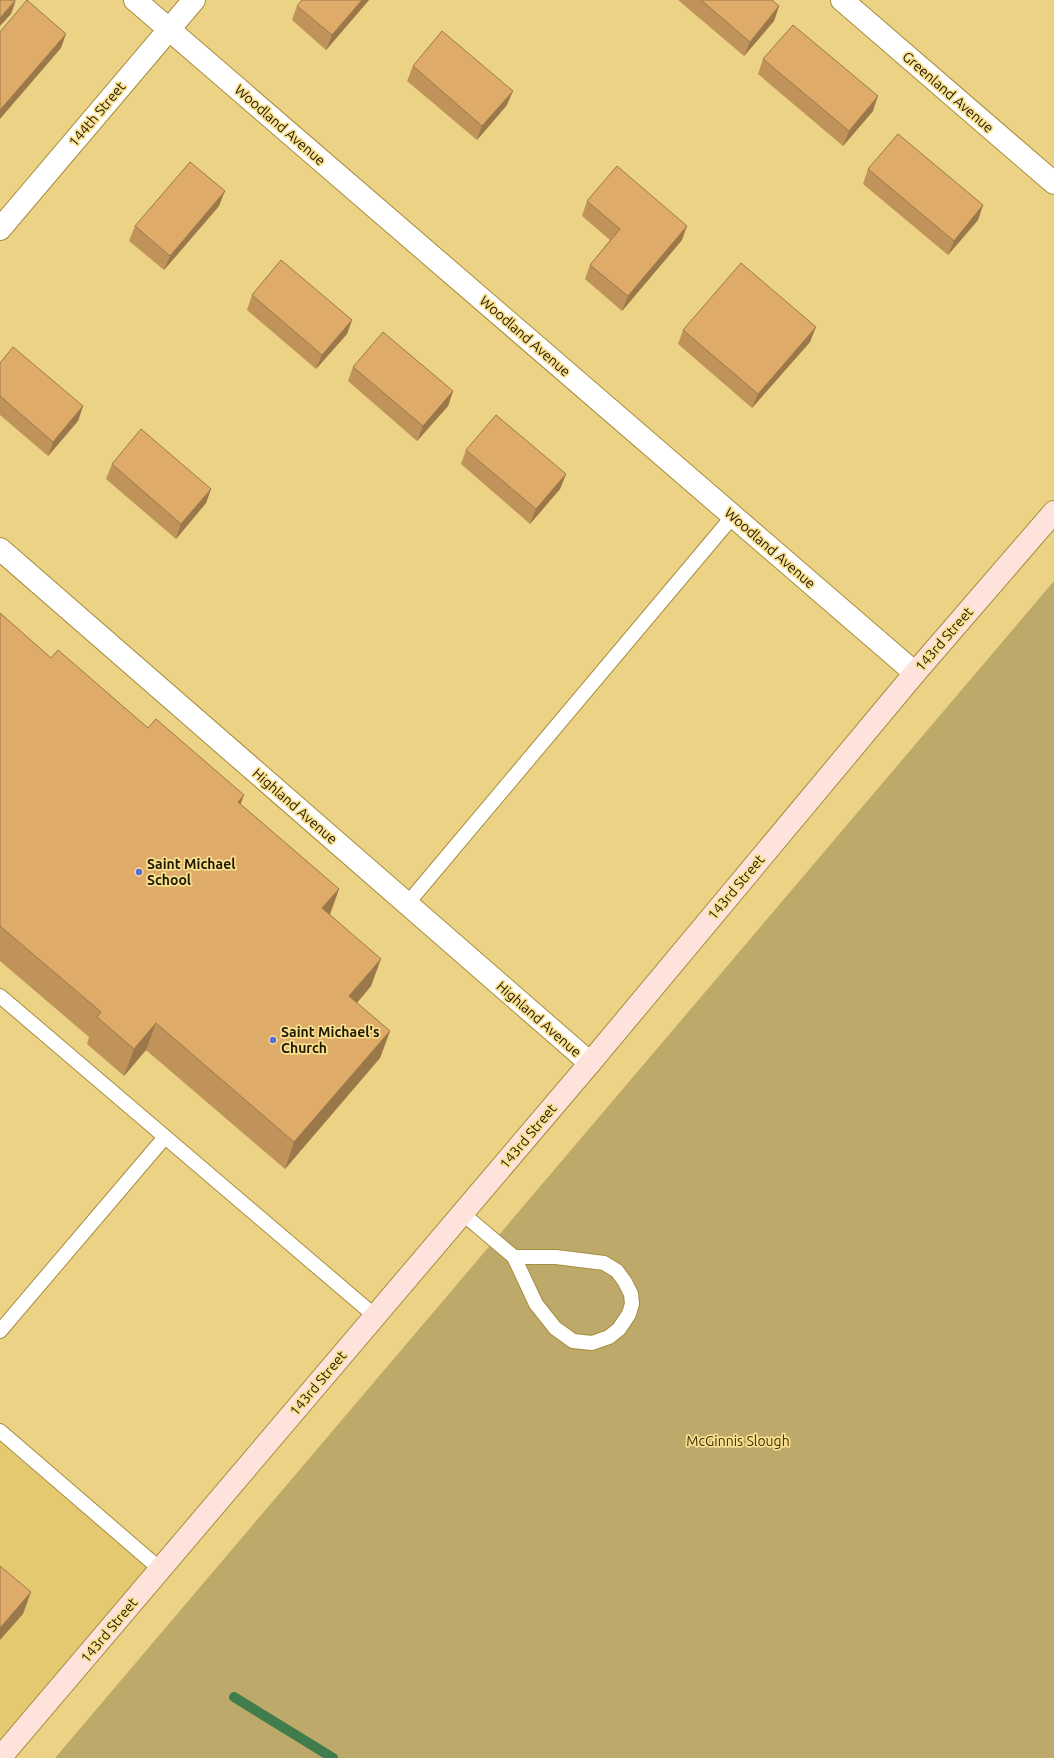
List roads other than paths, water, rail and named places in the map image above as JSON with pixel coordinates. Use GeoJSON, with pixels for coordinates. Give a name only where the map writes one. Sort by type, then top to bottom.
{"type":"FeatureCollection","features":[{"type":"Feature","properties":{"kind":"main road","name":"143rd Street"},"geometry":{"type":"LineString","coordinates":[[0,1758],[590,1063],[915,673],[1054,512]]}},
{"type":"Feature","properties":{"kind":"street","name":"Woodland Avenue"},"geometry":{"type":"LineString","coordinates":[[135,0],[915,673]]}},
{"type":"Feature","properties":{"kind":"street","name":"144th Street"},"geometry":{"type":"LineString","coordinates":[[0,229],[194,0]]}},
{"type":"Feature","properties":{"kind":"street","name":"Greenland Avenue"},"geometry":{"type":"LineString","coordinates":[[842,0],[1054,183]]}},
{"type":"Feature","properties":{"kind":"street","name":"Highland Avenue"},"geometry":{"type":"LineString","coordinates":[[0,550],[590,1063]]}},
{"type":"Feature","properties":{"kind":"lane"},"geometry":{"type":"LineString","coordinates":[[407,904],[733,516]]}},
{"type":"Feature","properties":{"kind":"lane"},"geometry":{"type":"LineString","coordinates":[[0,996],[375,1316]]}},
{"type":"Feature","properties":{"kind":"lane"},"geometry":{"type":"LineString","coordinates":[[0,1331],[165,1137]]}},
{"type":"Feature","properties":{"kind":"lane"},"geometry":{"type":"LineString","coordinates":[[462,1213],[514,1257],[536,1304],[555,1328],[573,1341],[592,1343],[609,1337],[619,1329],[629,1314],[632,1304],[631,1294],[617,1271],[604,1262],[556,1257],[514,1257]]}},
{"type":"Feature","properties":{"kind":"lane"},"geometry":{"type":"LineString","coordinates":[[0,1431],[160,1569]]}},
{"type":"Feature","properties":{"kind":"waterway"},"geometry":{"type":"LineString","coordinates":[[234,1697],[333,1758]]}},
{"type":"Feature","properties":{"kind":"place","name":"Saint Michael School"},"geometry":{"type":"Point","coordinates":[139,872]}},
{"type":"Feature","properties":{"kind":"place","name":"Saint Michael's Church"},"geometry":{"type":"Point","coordinates":[273,1040]}},
{"type":"Feature","properties":{"kind":"park label","name":"McGinnis Slough"},"geometry":{"type":"Point","coordinates":[738,1441]}}]}
